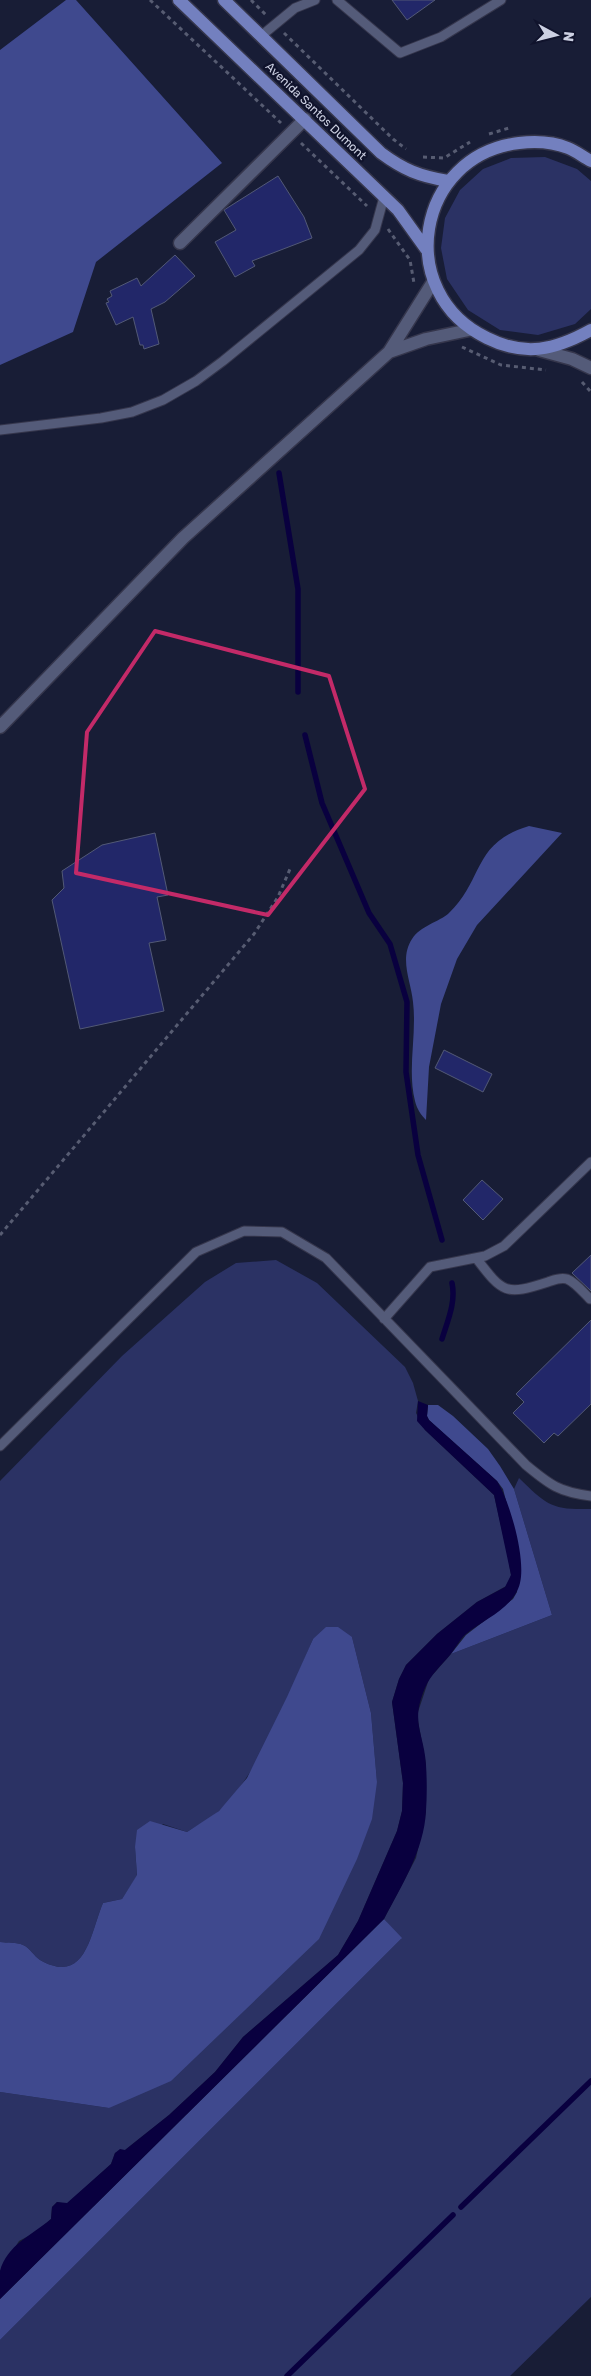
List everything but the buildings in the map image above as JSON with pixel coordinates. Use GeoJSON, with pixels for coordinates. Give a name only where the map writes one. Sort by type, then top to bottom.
{"type":"FeatureCollection","features":[{"type":"Feature","properties":{"kind":"main road","name":"Avenida Santos Dumont"},"geometry":{"type":"LineString","coordinates":[[179,0],[305,119],[408,221],[426,249]]}},
{"type":"Feature","properties":{"kind":"main road","name":"Avenida Santos Dumont"},"geometry":{"type":"LineString","coordinates":[[224,0],[380,153],[400,167],[413,173],[448,181]]}},
{"type":"Feature","properties":{"kind":"main road"},"geometry":{"type":"LineString","coordinates":[[591,161],[567,147],[535,141],[502,145],[472,159],[448,181],[432,213],[426,249],[433,282],[450,311],[469,330],[505,347],[539,350],[568,343],[591,330]]}},
{"type":"Feature","properties":{"kind":"street"},"geometry":{"type":"LineString","coordinates":[[180,243],[305,119]]}},
{"type":"Feature","properties":{"kind":"street"},"geometry":{"type":"LineString","coordinates":[[0,727],[182,538],[389,352],[433,282]]}},
{"type":"Feature","properties":{"kind":"street"},"geometry":{"type":"LineString","coordinates":[[389,352],[426,339],[469,330]]}},
{"type":"Feature","properties":{"kind":"street"},"geometry":{"type":"LineString","coordinates":[[539,350],[572,359],[591,368]]}},
{"type":"Feature","properties":{"kind":"lane"},"geometry":{"type":"LineString","coordinates":[[261,36],[295,8],[315,0]]}},
{"type":"Feature","properties":{"kind":"lane"},"geometry":{"type":"LineString","coordinates":[[338,0],[400,53],[441,37],[501,0]]}},
{"type":"Feature","properties":{"kind":"lane"},"geometry":{"type":"LineString","coordinates":[[0,430],[101,418],[132,412],[163,400],[196,381],[359,250],[375,230],[384,197]]}},
{"type":"Feature","properties":{"kind":"lane"},"geometry":{"type":"LineString","coordinates":[[384,1319],[430,1267],[486,1256],[504,1246],[591,1162]]}},
{"type":"Feature","properties":{"kind":"lane"},"geometry":{"type":"LineString","coordinates":[[0,1446],[196,1252],[244,1231],[282,1232],[326,1258],[532,1470],[550,1486],[573,1494],[591,1496]]}},
{"type":"Feature","properties":{"kind":"lane"},"geometry":{"type":"LineString","coordinates":[[476,1258],[495,1284],[507,1290],[521,1290],[561,1278],[569,1280],[590,1300]]}},
{"type":"Feature","properties":{"kind":"path"},"geometry":{"type":"LineString","coordinates":[[251,0],[392,139],[409,151]]}},
{"type":"Feature","properties":{"kind":"path"},"geometry":{"type":"LineString","coordinates":[[481,137],[498,129],[517,127]]}},
{"type":"Feature","properties":{"kind":"path"},"geometry":{"type":"LineString","coordinates":[[417,154],[425,158],[444,158],[472,141]]}},
{"type":"Feature","properties":{"kind":"path"},"geometry":{"type":"LineString","coordinates":[[0,1235],[254,934],[278,897],[290,869]]}},
{"type":"Feature","properties":{"kind":"highlighted area"},"geometry":{"type":"Polygon","coordinates":[[[155,631],[329,676],[365,789],[268,915],[76,873],[87,732],[155,631]]]}},
{"type":"Feature","properties":{"kind":"shaded area"},"geometry":{"type":"Polygon","coordinates":[[[66,0],[76,0],[222,163],[96,262],[73,332],[0,365],[0,50],[66,0]]]}},
{"type":"Feature","properties":{"kind":"shaded area"},"geometry":{"type":"Polygon","coordinates":[[[545,157],[577,169],[591,181],[591,309],[575,324],[538,335],[500,330],[468,310],[447,279],[441,248],[445,218],[460,190],[483,169],[511,158],[545,157]]]}},
{"type":"Feature","properties":{"kind":"shaded area"},"geometry":{"type":"Polygon","coordinates":[[[529,826],[562,833],[477,925],[457,959],[441,1004],[429,1067],[426,1120],[417,1107],[413,1089],[414,1014],[406,962],[408,947],[415,935],[449,913],[468,888],[488,852],[497,842],[511,833],[529,826]]]}},
{"type":"Feature","properties":{"kind":"shaded area"},"geometry":{"type":"Polygon","coordinates":[[[276,1260],[317,1283],[405,1367],[413,1383],[418,1401],[416,1413],[425,1430],[494,1495],[511,1575],[508,1585],[477,1602],[437,1634],[406,1665],[399,1679],[392,1702],[403,1783],[402,1811],[397,1831],[358,1921],[338,1955],[243,2037],[215,2072],[169,2115],[125,2150],[115,2153],[111,2164],[67,2204],[57,2202],[52,2207],[51,2219],[36,2232],[19,2241],[0,2271],[0,2092],[109,2108],[377,1782],[371,1713],[352,1637],[313,1639],[261,1754],[234,1795],[219,1811],[187,1832],[163,1824],[135,1847],[137,1876],[122,1899],[103,1903],[89,1942],[77,1962],[67,1966],[55,1966],[40,1960],[23,1945],[0,1942],[0,1481],[122,1356],[205,1282],[236,1263],[276,1260]]]}},
{"type":"Feature","properties":{"kind":"shaded area"},"geometry":{"type":"Polygon","coordinates":[[[418,1401],[428,1405],[427,1416],[429,1420],[497,1481],[507,1502],[516,1530],[521,1559],[521,1572],[517,1592],[512,1599],[498,1612],[464,1636],[433,1674],[425,1688],[418,1719],[426,1765],[426,1811],[421,1840],[405,1880],[384,1919],[0,2299],[0,2271],[3,2262],[14,2247],[51,2219],[52,2207],[57,2202],[67,2203],[111,2164],[115,2153],[120,2149],[125,2150],[169,2115],[215,2072],[243,2037],[338,1955],[358,1921],[397,1831],[402,1811],[403,1783],[392,1702],[399,1679],[406,1665],[437,1634],[477,1602],[505,1587],[511,1575],[494,1495],[417,1421],[418,1401]]]}},
{"type":"Feature","properties":{"kind":"shaded area"},"geometry":{"type":"Polygon","coordinates":[[[428,1405],[438,1405],[453,1416],[488,1449],[514,1489],[552,1615],[451,1654],[466,1635],[513,1599],[517,1592],[519,1552],[503,1489],[497,1481],[429,1420],[427,1416],[428,1405]]]}},
{"type":"Feature","properties":{"kind":"shaded area"},"geometry":{"type":"Polygon","coordinates":[[[519,1478],[536,1494],[551,1504],[558,1507],[591,1509],[591,2297],[510,2376],[0,2376],[0,2340],[401,1939],[384,1919],[416,1858],[426,1812],[426,1764],[417,1715],[429,1679],[451,1654],[552,1615],[514,1489],[519,1478]]]}},
{"type":"Feature","properties":{"kind":"shaded area"},"geometry":{"type":"Polygon","coordinates":[[[326,1627],[338,1627],[352,1637],[371,1713],[377,1782],[372,1819],[357,1859],[319,1939],[171,2081],[109,2108],[0,2092],[0,1942],[23,1945],[40,1960],[55,1966],[67,1966],[77,1962],[89,1942],[103,1903],[122,1899],[137,1875],[135,1847],[137,1830],[150,1821],[187,1832],[219,1811],[247,1778],[313,1639],[326,1627]]]}},
{"type":"Feature","properties":{"kind":"shaded area"},"geometry":{"type":"Polygon","coordinates":[[[384,1919],[402,1938],[0,2340],[0,2299],[384,1919]]]}},
{"type":"Feature","properties":{"kind":"waterway"},"geometry":{"type":"LineString","coordinates":[[279,473],[298,589],[298,692]]}},
{"type":"Feature","properties":{"kind":"waterway"},"geometry":{"type":"LineString","coordinates":[[305,735],[322,803],[369,913],[390,944],[407,1002],[406,1072],[418,1155],[442,1240]]}},
{"type":"Feature","properties":{"kind":"waterway"},"geometry":{"type":"LineString","coordinates":[[442,1339],[452,1304],[452,1283]]}},
{"type":"Feature","properties":{"kind":"waterway"},"geometry":{"type":"LineString","coordinates":[[461,2207],[591,2081]]}},
{"type":"Feature","properties":{"kind":"waterway"},"geometry":{"type":"LineString","coordinates":[[287,2376],[453,2215]]}}]}
